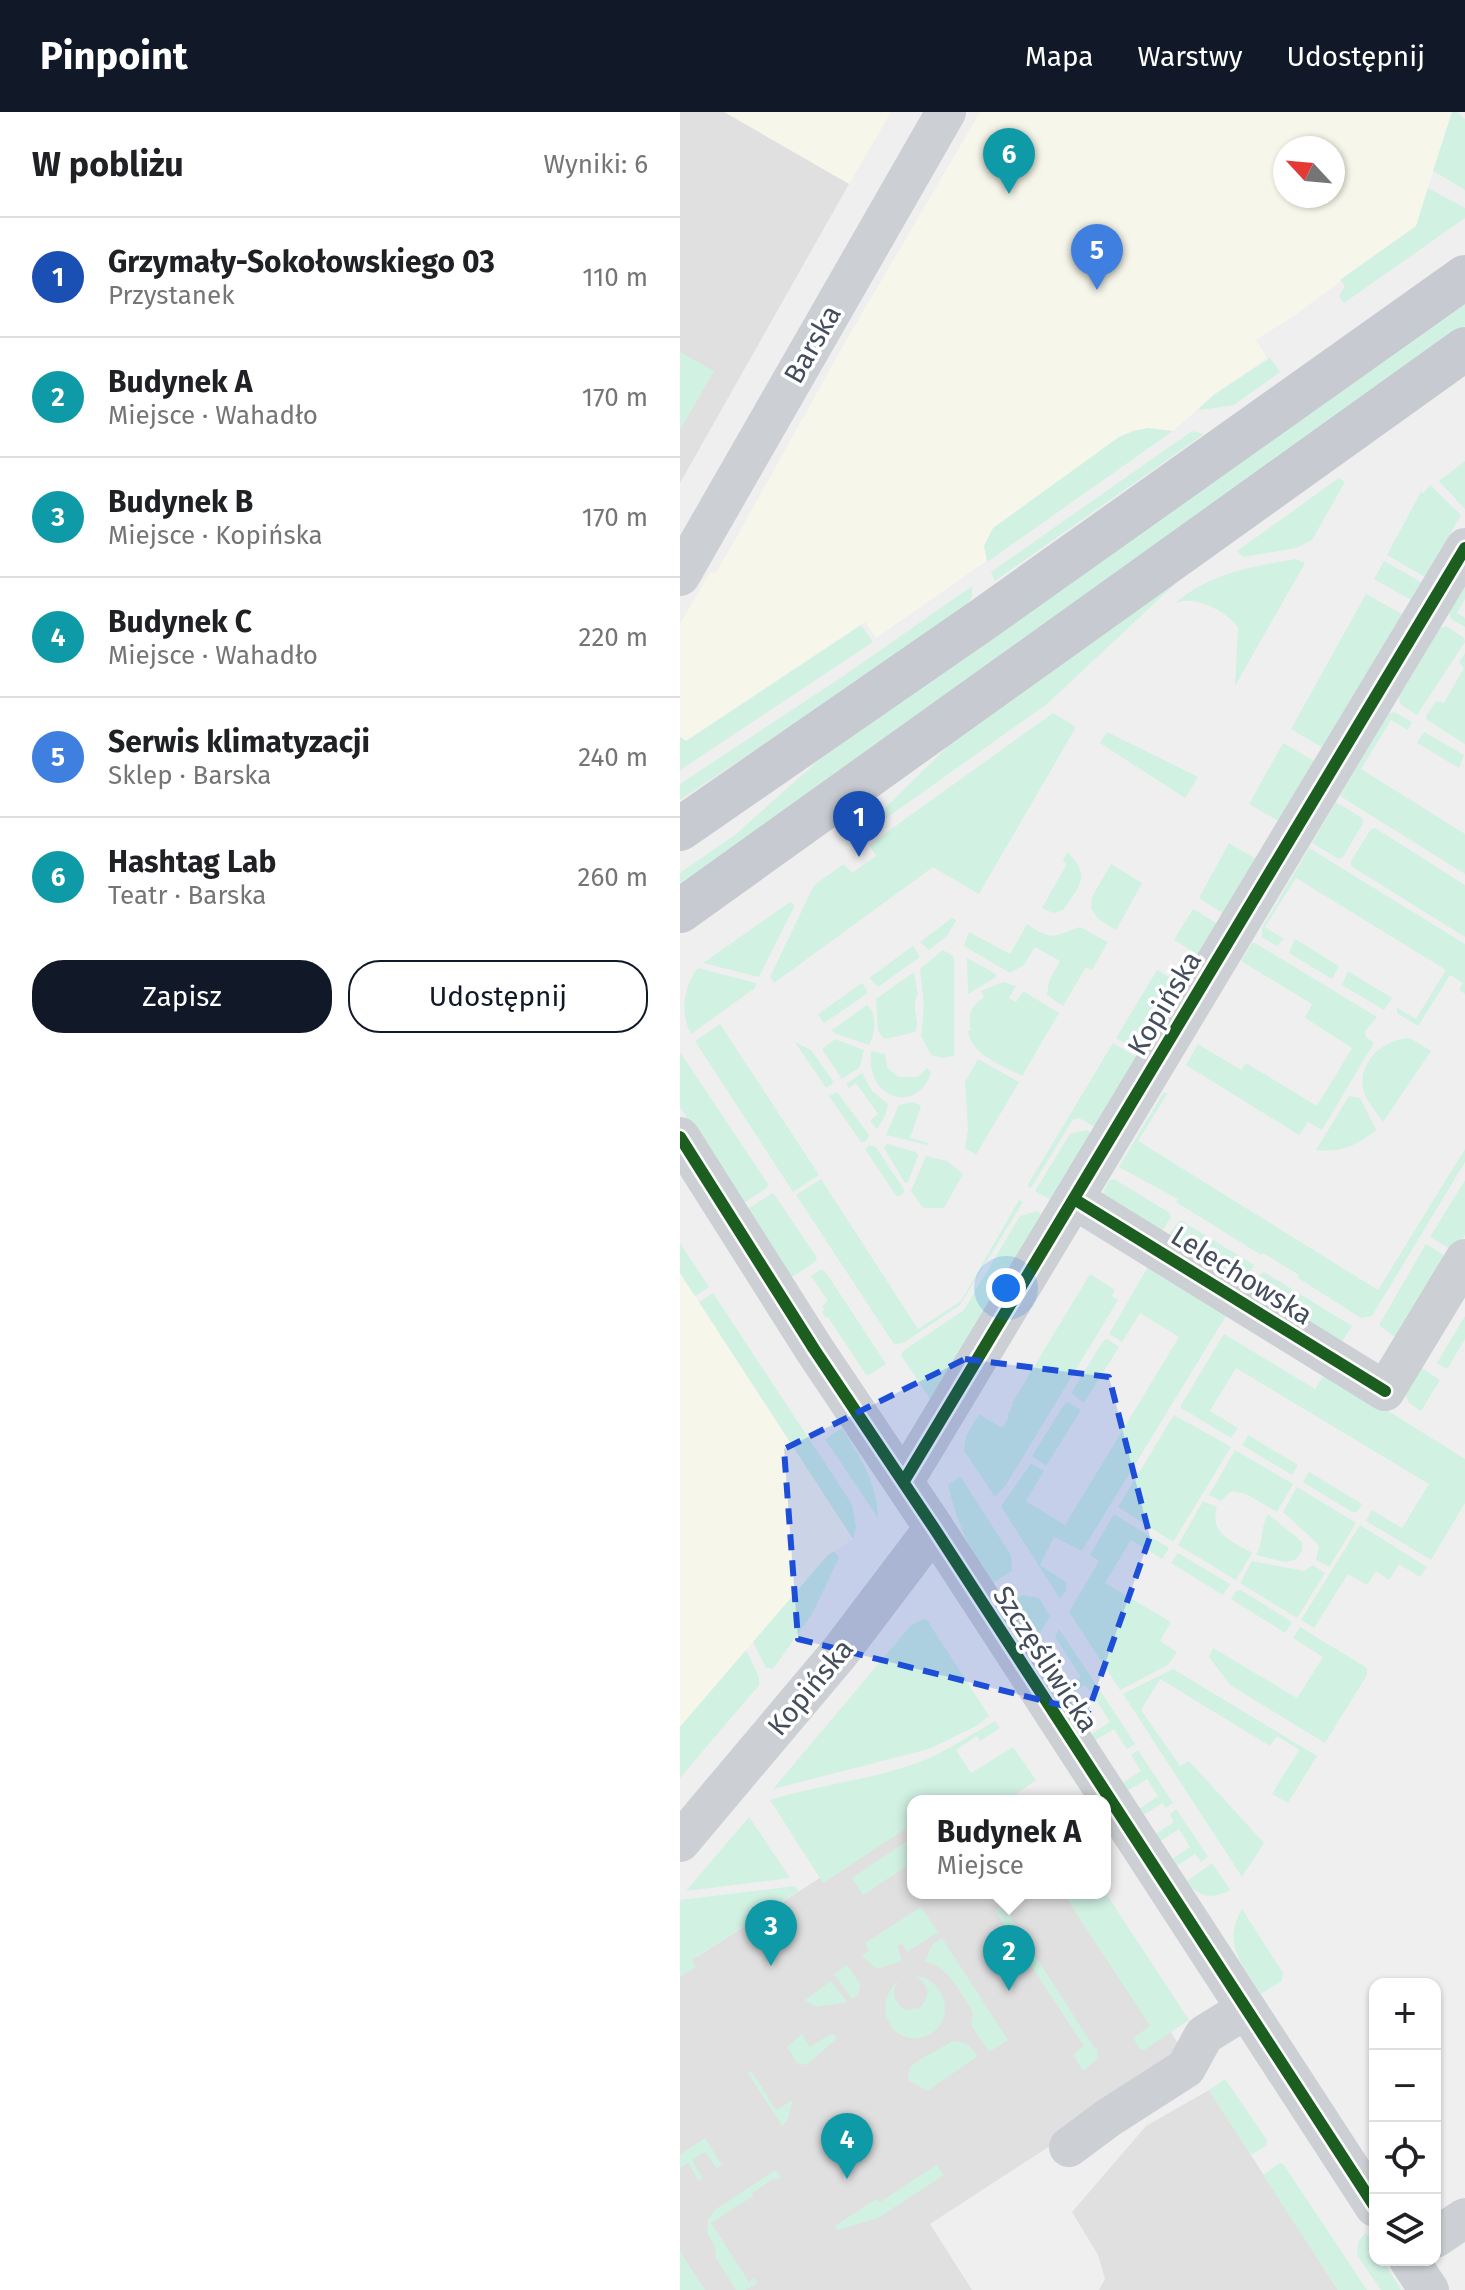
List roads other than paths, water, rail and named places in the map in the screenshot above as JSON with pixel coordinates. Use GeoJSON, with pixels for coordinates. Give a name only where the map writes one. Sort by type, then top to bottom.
{"type":"FeatureCollection","features":[{"type":"Feature","properties":{"kind":"main road"},"geometry":{"type":"LineString","coordinates":[[680,829],[982,620],[1465,277]]}},
{"type":"Feature","properties":{"kind":"main road"},"geometry":{"type":"LineString","coordinates":[[680,911],[1465,349]]}},
{"type":"Feature","properties":{"kind":"street","name":"Barska"},"geometry":{"type":"LineString","coordinates":[[680,576],[946,112]]}},
{"type":"Feature","properties":{"kind":"street","name":"Kopińska"},"geometry":{"type":"LineString","coordinates":[[904,1481],[1465,548]]}},
{"type":"Feature","properties":{"kind":"street","name":"Szczęśliwicka"},"geometry":{"type":"LineString","coordinates":[[680,1137],[814,1349],[904,1481],[1107,1795]]}},
{"type":"Feature","properties":{"kind":"street","name":"Lelechowska"},"geometry":{"type":"LineString","coordinates":[[1074,1199],[1385,1391],[1465,1259]]}},
{"type":"Feature","properties":{"kind":"street","name":"Kopińska"},"geometry":{"type":"LineString","coordinates":[[680,1842],[840,1652],[934,1528]]}},
{"type":"Feature","properties":{"kind":"street","name":"Szczęśliwicka"},"geometry":{"type":"LineString","coordinates":[[1111,1801],[1369,2198]]}},
{"type":"Feature","properties":{"kind":"street"},"geometry":{"type":"LineString","coordinates":[[1069,2147],[1186,2068],[1204,2035],[1246,2009]]}},
{"type":"Feature","properties":{"kind":"street"},"geometry":{"type":"LineString","coordinates":[[1441,2234],[1465,2218]]}},
{"type":"Feature","properties":{"kind":"street"},"geometry":{"type":"LineString","coordinates":[[1413,2266],[1429,2290]]}},
{"type":"Feature","properties":{"kind":"place","name":"Hashtag Lab"},"geometry":{"type":"Point","coordinates":[1009,194]}},
{"type":"Feature","properties":{"kind":"place","name":"Serwis klimatyzacji"},"geometry":{"type":"Point","coordinates":[1097,290]}},
{"type":"Feature","properties":{"kind":"place","name":"Grzymały-Sokołowskiego 03"},"geometry":{"type":"Point","coordinates":[859,857]}},
{"type":"Feature","properties":{"kind":"place","name":"Budynek B"},"geometry":{"type":"Point","coordinates":[771,1966]}},
{"type":"Feature","properties":{"kind":"place","name":"Budynek A"},"geometry":{"type":"Point","coordinates":[1009,1991]}},
{"type":"Feature","properties":{"kind":"place","name":"Budynek C"},"geometry":{"type":"Point","coordinates":[847,2179]}}]}
